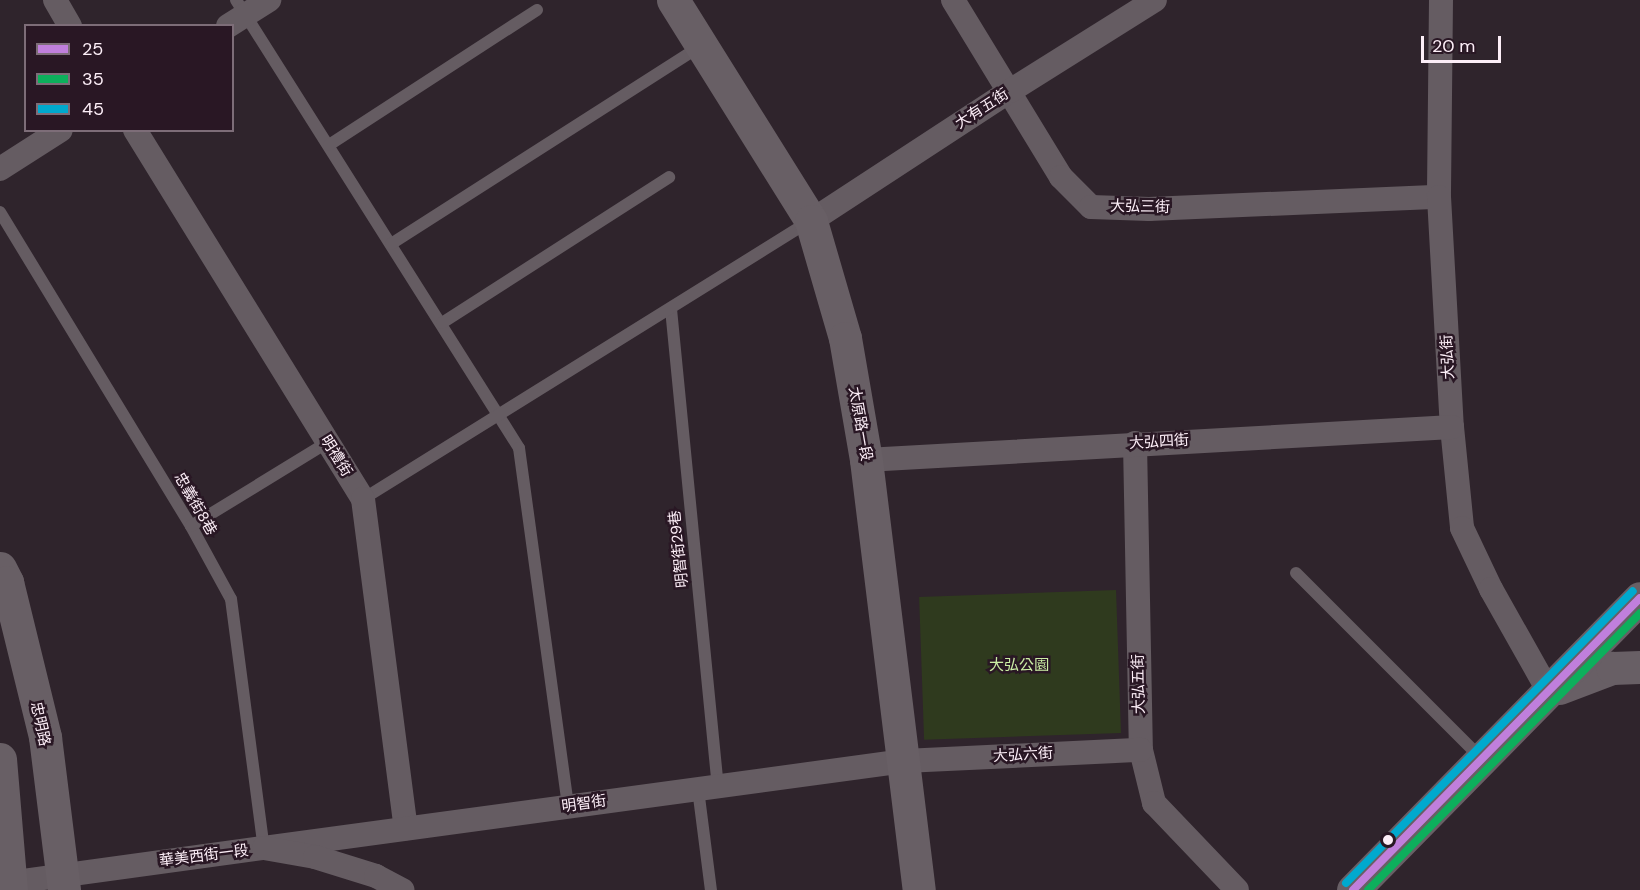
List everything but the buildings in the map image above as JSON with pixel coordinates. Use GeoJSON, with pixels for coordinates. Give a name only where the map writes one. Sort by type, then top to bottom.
{"type":"FeatureCollection","features":[{"type":"Feature","properties":{"kind":"street"},"geometry":{"type":"LineString","coordinates":[[55,0],[69,24]]}},
{"type":"Feature","properties":{"kind":"street"},"geometry":{"type":"LineString","coordinates":[[237,13],[269,0]]}},
{"type":"Feature","properties":{"kind":"street","name":"太原路一段"},"geometry":{"type":"LineString","coordinates":[[673,0],[812,221],[845,338],[866,460],[919,890]]}},
{"type":"Feature","properties":{"kind":"street","name":"大弘三街"},"geometry":{"type":"LineString","coordinates":[[953,0],[1061,177],[1090,207],[1149,209],[1439,197]]}},
{"type":"Feature","properties":{"kind":"street","name":"大有五街"},"geometry":{"type":"LineString","coordinates":[[812,221],[1010,91],[1155,0]]}},
{"type":"Feature","properties":{"kind":"street","name":"大弘街"},"geometry":{"type":"LineString","coordinates":[[1441,0],[1439,197],[1452,427],[1462,528],[1491,589],[1549,692]]}},
{"type":"Feature","properties":{"kind":"street"},"geometry":{"type":"LineString","coordinates":[[0,169],[58,132]]}},
{"type":"Feature","properties":{"kind":"street","name":"明禮街"},"geometry":{"type":"LineString","coordinates":[[136,132],[363,499],[406,828]]}},
{"type":"Feature","properties":{"kind":"street","name":"大弘四街"},"geometry":{"type":"LineString","coordinates":[[866,460],[1134,443],[1452,427]]}},
{"type":"Feature","properties":{"kind":"street","name":"大弘五街"},"geometry":{"type":"LineString","coordinates":[[1134,443],[1141,750],[1154,803],[1237,890]]}},
{"type":"Feature","properties":{"kind":"street","name":"忠明路"},"geometry":{"type":"LineString","coordinates":[[0,568],[7,582],[45,737],[63,882]]}},
{"type":"Feature","properties":{"kind":"street"},"geometry":{"type":"LineString","coordinates":[[1353,890],[1640,598]]}},
{"type":"Feature","properties":{"kind":"street"},"geometry":{"type":"LineString","coordinates":[[1549,692],[1612,668],[1640,667]]}},
{"type":"Feature","properties":{"kind":"street","name":"大弘六街"},"geometry":{"type":"LineString","coordinates":[[904,761],[1141,750]]}},
{"type":"Feature","properties":{"kind":"street"},"geometry":{"type":"LineString","coordinates":[[0,759],[6,885]]}},
{"type":"Feature","properties":{"kind":"street","name":"明智街"},"geometry":{"type":"LineString","coordinates":[[264,848],[904,761]]}},
{"type":"Feature","properties":{"kind":"street","name":"華美西街一段"},"geometry":{"type":"LineString","coordinates":[[6,885],[63,882],[264,848],[315,857],[376,876],[402,890]]}},
{"type":"Feature","properties":{"kind":"lane"},"geometry":{"type":"LineString","coordinates":[[329,145],[537,10]]}},
{"type":"Feature","properties":{"kind":"lane"},"geometry":{"type":"LineString","coordinates":[[237,13],[329,145],[500,414],[519,448],[568,807]]}},
{"type":"Feature","properties":{"kind":"lane"},"geometry":{"type":"LineString","coordinates":[[392,244],[702,45]]}},
{"type":"Feature","properties":{"kind":"lane"},"geometry":{"type":"LineString","coordinates":[[442,323],[669,177]]}},
{"type":"Feature","properties":{"kind":"lane","name":"忠義街8巷"},"geometry":{"type":"LineString","coordinates":[[0,212],[191,526],[231,599],[264,848]]}},
{"type":"Feature","properties":{"kind":"lane"},"geometry":{"type":"LineString","coordinates":[[363,499],[812,221]]}},
{"type":"Feature","properties":{"kind":"lane","name":"明智街29巷"},"geometry":{"type":"LineString","coordinates":[[671,309],[708,787],[711,890]]}},
{"type":"Feature","properties":{"kind":"lane"},"geometry":{"type":"LineString","coordinates":[[191,526],[328,442]]}},
{"type":"Feature","properties":{"kind":"lane"},"geometry":{"type":"LineString","coordinates":[[1296,573],[1482,759]]}},
{"type":"Feature","properties":{"kind":"green space","name":"大弘公園"},"geometry":{"type":"Polygon","coordinates":[[[1116,590],[1121,733],[924,740],[919,597],[1116,590]]]}},
{"type":"Feature","properties":{"kind":"transit line","name":"45"},"geometry":{"type":"LineString","coordinates":[[1346,883],[1633,591]]}},
{"type":"Feature","properties":{"kind":"transit line","name":"25"},"geometry":{"type":"LineString","coordinates":[[1353,890],[1640,598]]}},
{"type":"Feature","properties":{"kind":"transit line","name":"35"},"geometry":{"type":"LineString","coordinates":[[1368,890],[1640,613]]}}]}
